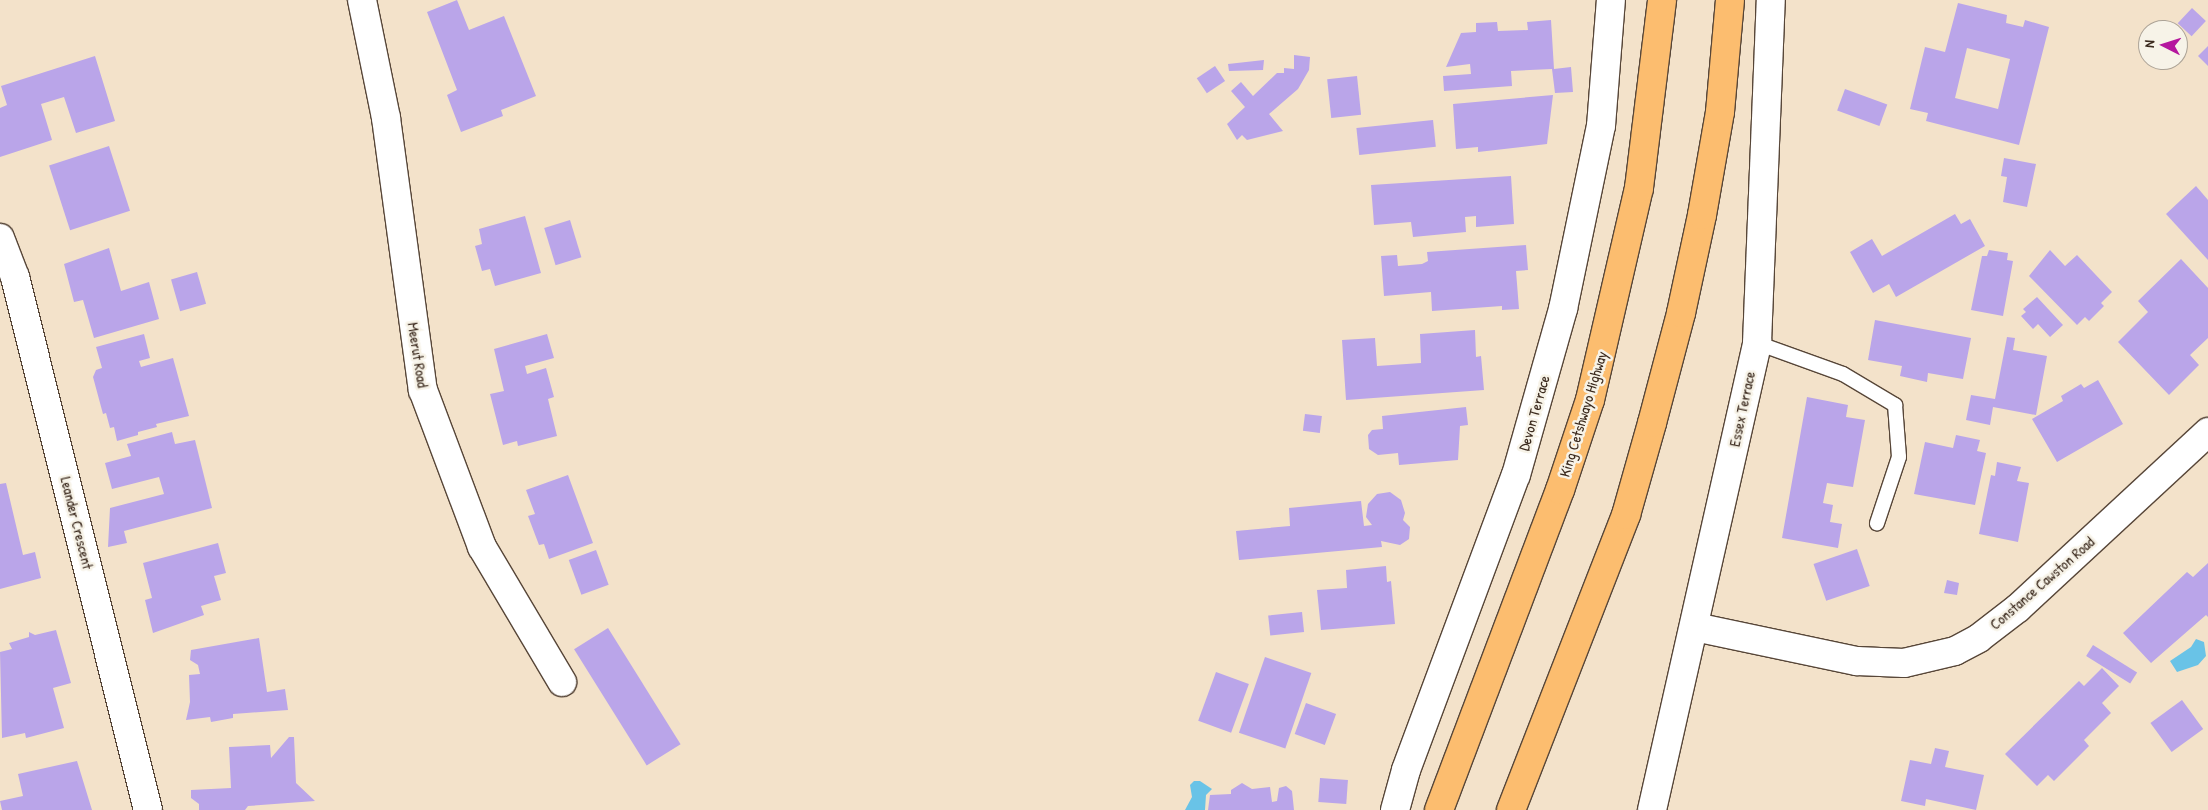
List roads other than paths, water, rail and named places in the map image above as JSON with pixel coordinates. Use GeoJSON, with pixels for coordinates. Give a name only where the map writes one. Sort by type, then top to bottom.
{"type":"FeatureCollection","features":[{"type":"Feature","properties":{"kind":"highway","name":"King Cetshwayo Highway"},"geometry":{"type":"LineString","coordinates":[[1439,810],[1560,490],[1590,400],[1639,188],[1662,0]]}},
{"type":"Feature","properties":{"kind":"highway"},"geometry":{"type":"LineString","coordinates":[[1511,810],[1626,516],[1655,413],[1681,313],[1702,215],[1720,112],[1730,0]]}},
{"type":"Feature","properties":{"kind":"street","name":"Meerut Road"},"geometry":{"type":"LineString","coordinates":[[362,0],[386,118],[423,390],[482,547],[562,682]]}},
{"type":"Feature","properties":{"kind":"street","name":"Devon Terrace"},"geometry":{"type":"LineString","coordinates":[[1395,810],[1406,770],[1516,475],[1563,309],[1601,126],[1611,0]]}},
{"type":"Feature","properties":{"kind":"street","name":"Essex Terrace"},"geometry":{"type":"LineString","coordinates":[[1652,810],[1695,627],[1757,343],[1771,0]]}},
{"type":"Feature","properties":{"kind":"street","name":"Leander Crescent"},"geometry":{"type":"LineString","coordinates":[[0,238],[15,277],[148,810]]}},
{"type":"Feature","properties":{"kind":"street","name":"Constance Cawston Road"},"geometry":{"type":"LineString","coordinates":[[1695,627],[1857,661],[1904,663],[1955,651],[1979,638],[2018,608],[2208,432]]}},
{"type":"Feature","properties":{"kind":"lane"},"geometry":{"type":"LineString","coordinates":[[1757,343],[1843,374],[1895,405],[1899,457],[1877,523]]}},
{"type":"Feature","properties":{"kind":"water"},"geometry":{"type":"Polygon","coordinates":[[[2196,639],[2204,642],[2206,656],[2198,665],[2177,672],[2170,661],[2191,647],[2196,639]]]}},
{"type":"Feature","properties":{"kind":"water"},"geometry":{"type":"Polygon","coordinates":[[[1194,781],[1200,781],[1212,789],[1206,795],[1205,810],[1185,810],[1192,797],[1190,785],[1194,781]]]}}]}
